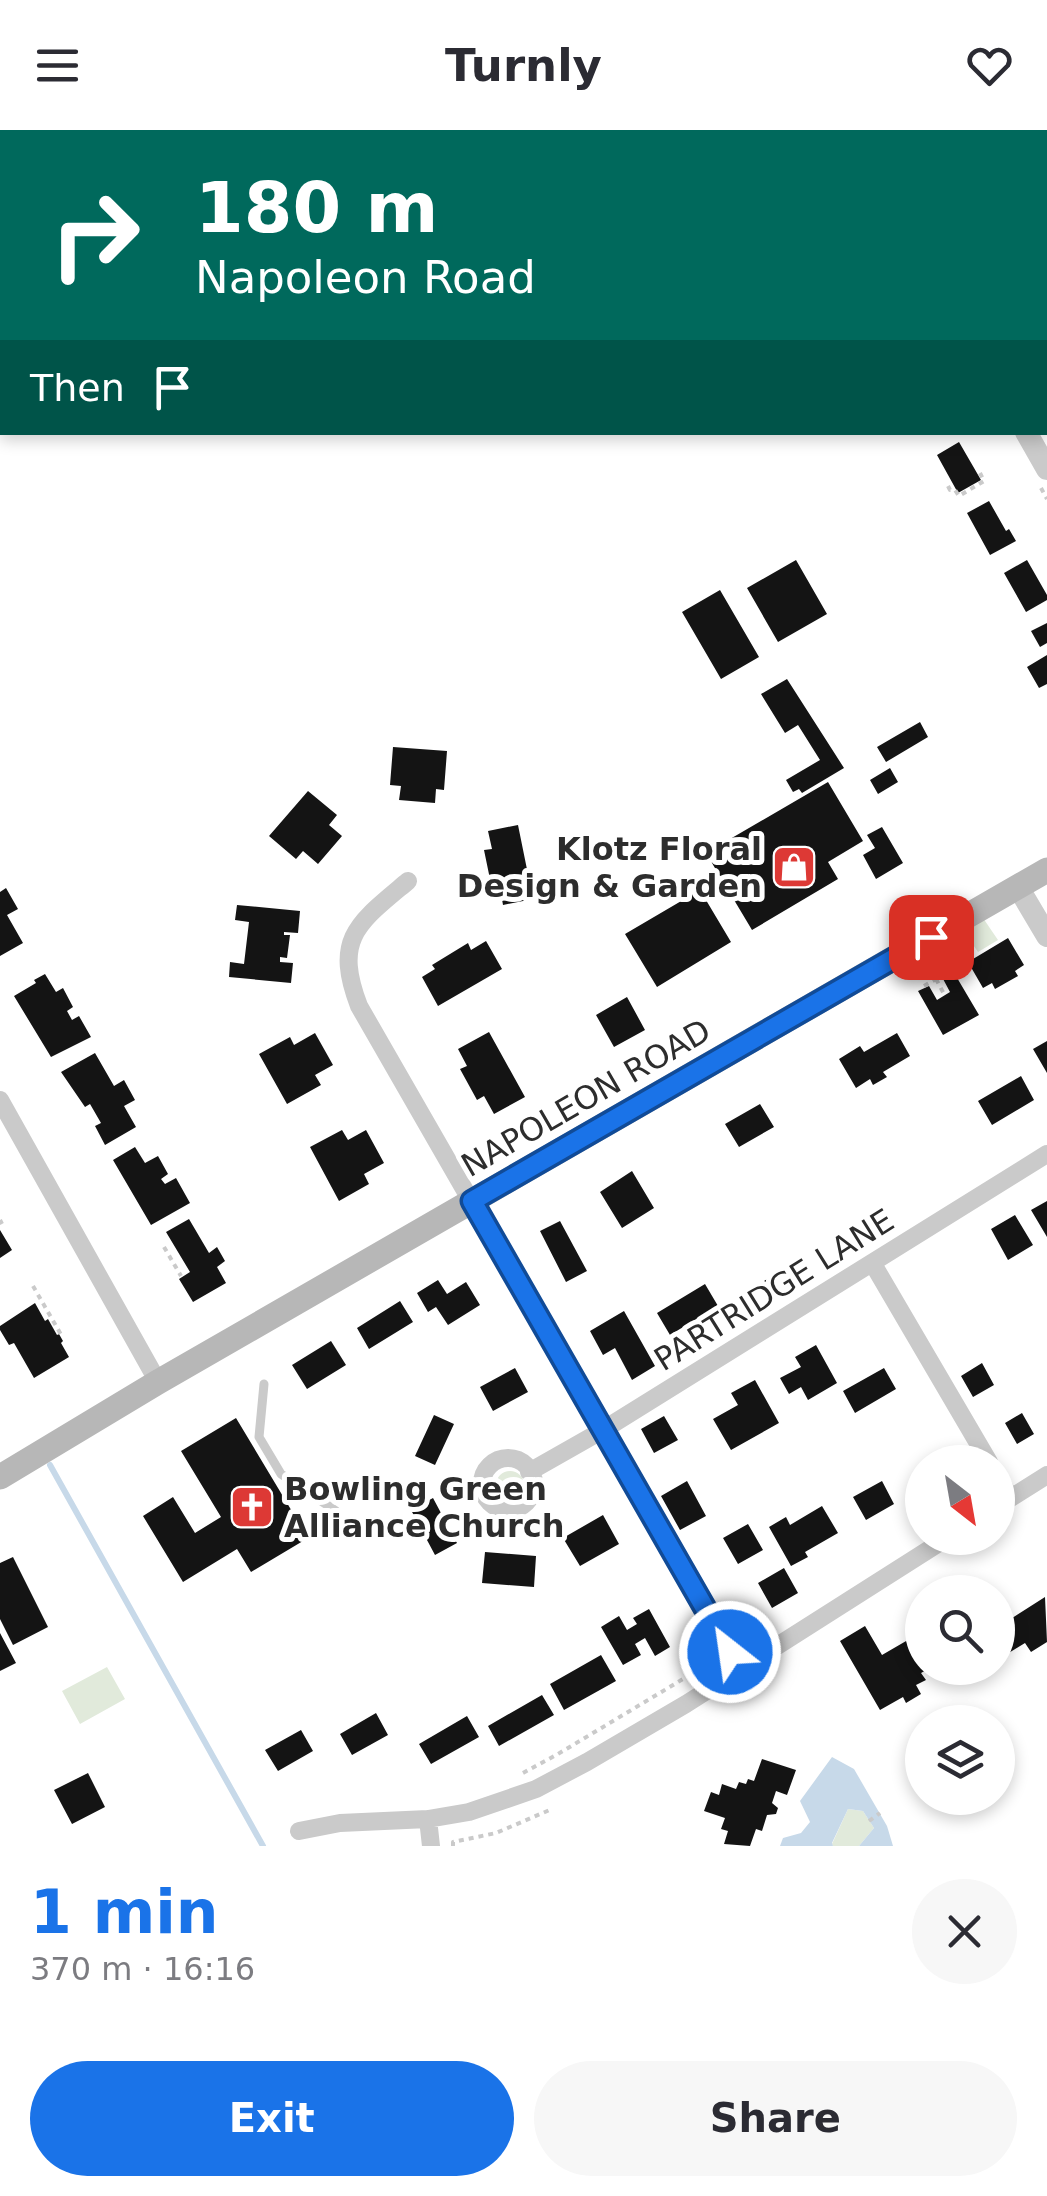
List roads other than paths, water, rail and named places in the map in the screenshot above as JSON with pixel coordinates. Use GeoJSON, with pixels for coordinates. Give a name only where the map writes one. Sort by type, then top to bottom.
{"type":"FeatureCollection","features":[{"type":"Feature","properties":{"kind":"main road","name":"NAPOLEON ROAD"},"geometry":{"type":"LineString","coordinates":[[0,1477],[1047,870]]}},
{"type":"Feature","properties":{"kind":"street"},"geometry":{"type":"LineString","coordinates":[[1028,435],[1047,470]]}},
{"type":"Feature","properties":{"kind":"street"},"geometry":{"type":"LineString","coordinates":[[408,881],[355,932],[347,964],[359,1006],[740,1669]]}},
{"type":"Feature","properties":{"kind":"street"},"geometry":{"type":"LineString","coordinates":[[1018,887],[1047,936]]}},
{"type":"Feature","properties":{"kind":"street"},"geometry":{"type":"LineString","coordinates":[[0,1100],[158,1382]]}},
{"type":"Feature","properties":{"kind":"street","name":"PARTRIDGE LANE"},"geometry":{"type":"LineString","coordinates":[[529,1472],[874,1264],[1047,1154]]}},
{"type":"Feature","properties":{"kind":"street"},"geometry":{"type":"LineString","coordinates":[[874,1264],[980,1445]]}},
{"type":"Feature","properties":{"kind":"street"},"geometry":{"type":"LineString","coordinates":[[1015,1495],[1047,1475]]}},
{"type":"Feature","properties":{"kind":"street"},"geometry":{"type":"LineString","coordinates":[[298,1831],[340,1823],[428,1819],[469,1812],[536,1789],[740,1669],[920,1555]]}},
{"type":"Feature","properties":{"kind":"street"},"geometry":{"type":"LineString","coordinates":[[428,1819],[431,1846]]}},
{"type":"Feature","properties":{"kind":"lane"},"geometry":{"type":"LineString","coordinates":[[264,1384],[259,1437],[282,1474],[336,1511]]}},
{"type":"Feature","properties":{"kind":"water"},"geometry":{"type":"Polygon","coordinates":[[[832,1757],[854,1769],[887,1826],[893,1846],[859,1846],[874,1828],[863,1811],[848,1809],[833,1846],[780,1846],[783,1838],[801,1833],[810,1822],[800,1801],[832,1757]]]}},
{"type":"Feature","properties":{"kind":"waterway"},"geometry":{"type":"LineString","coordinates":[[50,1465],[263,1846]]}},
{"type":"Feature","properties":{"kind":"place","name":"Klotz Floral Design & Garden"},"geometry":{"type":"Point","coordinates":[794,867]}},
{"type":"Feature","properties":{"kind":"place","name":"Bowling Green Alliance Church"},"geometry":{"type":"Point","coordinates":[252,1507]}}]}
